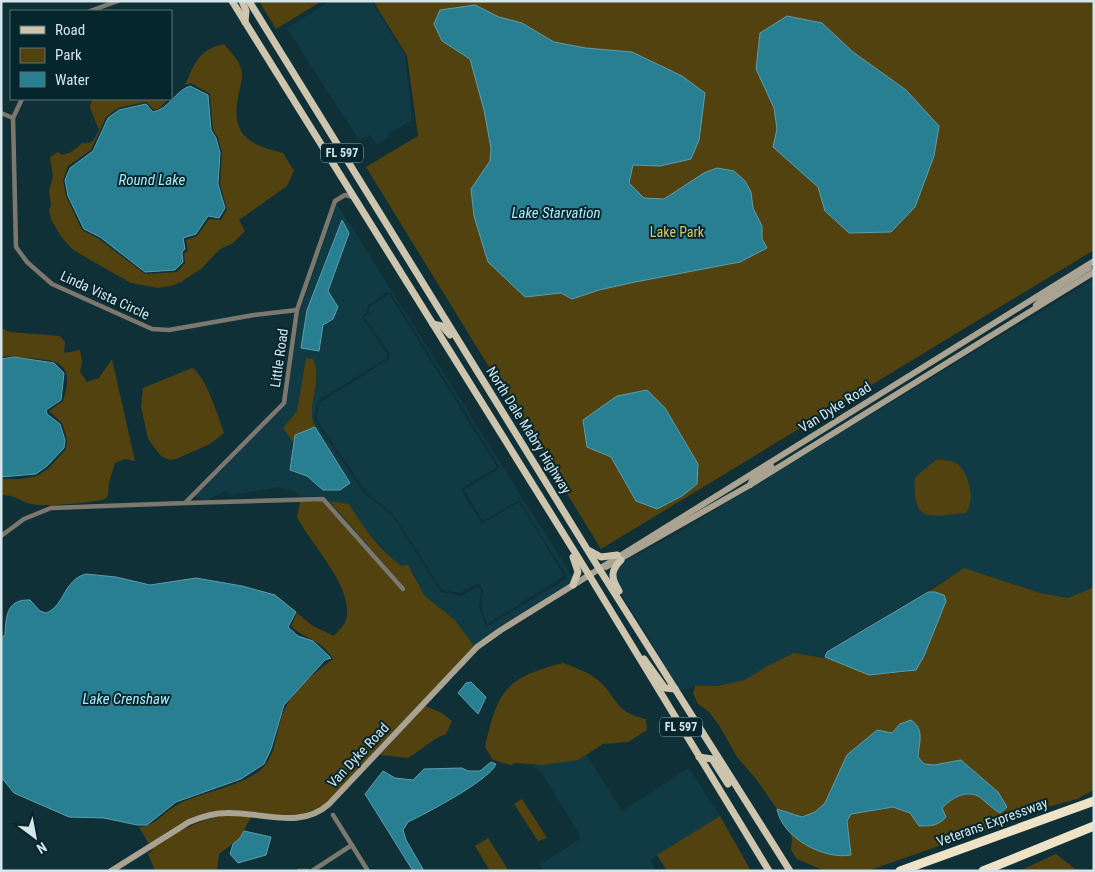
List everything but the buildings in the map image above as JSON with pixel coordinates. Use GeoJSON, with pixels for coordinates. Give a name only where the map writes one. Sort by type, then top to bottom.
{"type":"FeatureCollection","features":[{"type":"Feature","properties":{"kind":"highway","name":"Veterans Expressway"},"geometry":{"type":"LineString","coordinates":[[900,871],[1094,800]]}},
{"type":"Feature","properties":{"kind":"highway"},"geometry":{"type":"LineString","coordinates":[[983,871],[1094,826]]}},
{"type":"Feature","properties":{"kind":"main road","name":"North Dale Mabry Highway"},"geometry":{"type":"LineString","coordinates":[[232,1],[589,575],[769,871]]}},
{"type":"Feature","properties":{"kind":"main road"},"geometry":{"type":"LineString","coordinates":[[242,1],[246,11],[245,22]]}},
{"type":"Feature","properties":{"kind":"main road","name":"North Dale Mabry Highway"},"geometry":{"type":"LineString","coordinates":[[249,1],[661,668],[790,871]]}},
{"type":"Feature","properties":{"kind":"main road"},"geometry":{"type":"LineString","coordinates":[[1035,308],[1036,304],[1045,296],[1094,262]]}},
{"type":"Feature","properties":{"kind":"main road","name":"Van Dyke Road"},"geometry":{"type":"LineString","coordinates":[[619,558],[838,419],[1094,262]]}},
{"type":"Feature","properties":{"kind":"main road","name":"Van Dyke Road"},"geometry":{"type":"LineString","coordinates":[[111,871],[189,822],[204,816],[226,812],[297,819],[317,813],[329,804],[477,647],[599,568],[750,485],[1094,272]]}},
{"type":"Feature","properties":{"kind":"main road"},"geometry":{"type":"LineString","coordinates":[[436,304],[434,327],[439,342],[576,563],[578,572],[573,585]]}},
{"type":"Feature","properties":{"kind":"main road"},"geometry":{"type":"LineString","coordinates":[[434,327],[438,324],[447,330],[480,384],[490,391]]}},
{"type":"Feature","properties":{"kind":"main road"},"geometry":{"type":"LineString","coordinates":[[750,485],[753,478],[808,443],[838,419]]}},
{"type":"Feature","properties":{"kind":"main road"},"geometry":{"type":"LineString","coordinates":[[588,550],[601,557],[619,558],[614,567],[612,578],[647,636],[661,668]]}},
{"type":"Feature","properties":{"kind":"main road"},"geometry":{"type":"LineString","coordinates":[[624,633],[632,640],[665,688],[675,690]]}},
{"type":"Feature","properties":{"kind":"main road"},"geometry":{"type":"LineString","coordinates":[[700,758],[705,756],[713,760],[760,832],[769,838]]}},
{"type":"Feature","properties":{"kind":"street"},"geometry":{"type":"LineString","coordinates":[[93,10],[118,1]]}},
{"type":"Feature","properties":{"kind":"street"},"geometry":{"type":"LineString","coordinates":[[1,113],[13,118],[22,100]]}},
{"type":"Feature","properties":{"kind":"street","name":"Linda Vista Circle"},"geometry":{"type":"LineString","coordinates":[[13,118],[16,247],[27,262],[52,284],[152,329],[169,330],[252,315],[297,310]]}},
{"type":"Feature","properties":{"kind":"street","name":"Little Road"},"geometry":{"type":"LineString","coordinates":[[185,503],[284,403],[297,310],[335,201],[340,197],[353,197]]}},
{"type":"Feature","properties":{"kind":"street"},"geometry":{"type":"LineString","coordinates":[[923,367],[928,375]]}},
{"type":"Feature","properties":{"kind":"street"},"geometry":{"type":"LineString","coordinates":[[1,536],[24,519],[51,508],[323,499],[402,589]]}},
{"type":"Feature","properties":{"kind":"street"},"geometry":{"type":"LineString","coordinates":[[333,815],[368,871]]}},
{"type":"Feature","properties":{"kind":"street"},"geometry":{"type":"LineString","coordinates":[[312,871],[352,845]]}},
{"type":"Feature","properties":{"kind":"street"},"geometry":{"type":"LineString","coordinates":[[299,871],[308,871]]}},
{"type":"Feature","properties":{"kind":"shaded area"},"geometry":{"type":"Polygon","coordinates":[[[330,1],[371,1],[405,55],[412,120],[388,134],[388,138],[377,144],[370,135],[359,140],[287,28],[330,1]]]}},
{"type":"Feature","properties":{"kind":"shaded area"},"geometry":{"type":"Polygon","coordinates":[[[337,204],[573,578],[571,583],[501,626],[474,646],[455,620],[425,596],[412,571],[395,561],[365,529],[349,504],[329,501],[323,496],[301,497],[296,491],[278,487],[232,495],[225,491],[208,500],[194,497],[286,405],[300,311],[337,204]],[[342,220],[307,310],[323,325],[333,319],[327,291],[349,233],[342,220]],[[388,292],[368,305],[367,312],[362,317],[387,354],[387,358],[317,401],[314,420],[365,494],[392,515],[441,592],[461,596],[478,586],[481,591],[479,607],[485,625],[488,626],[566,579],[566,575],[519,500],[483,521],[464,490],[498,469],[499,466],[391,293],[388,292]],[[306,358],[297,411],[283,428],[293,442],[290,470],[307,476],[323,490],[349,483],[310,418],[318,374],[306,358]]]}},
{"type":"Feature","properties":{"kind":"shaded area"},"geometry":{"type":"Polygon","coordinates":[[[1094,279],[1094,587],[1068,598],[1040,593],[964,568],[827,652],[825,657],[794,653],[767,666],[745,680],[717,686],[695,686],[678,692],[647,635],[616,586],[614,576],[620,564],[677,533],[1094,279]]]}},
{"type":"Feature","properties":{"kind":"shaded area"},"geometry":{"type":"Polygon","coordinates":[[[389,294],[497,467],[461,489],[482,524],[519,502],[564,576],[487,624],[481,607],[483,590],[479,583],[460,593],[442,590],[393,514],[367,493],[316,419],[319,403],[389,359],[390,354],[364,317],[369,314],[369,307],[389,294]]]}},
{"type":"Feature","properties":{"kind":"shaded area"},"geometry":{"type":"Polygon","coordinates":[[[586,755],[622,811],[689,768],[720,816],[650,860],[656,871],[544,871],[540,865],[580,839],[578,831],[541,772],[532,765],[577,760],[586,755]]]}},
{"type":"Feature","properties":{"kind":"green space"},"geometry":{"type":"Polygon","coordinates":[[[259,1],[322,1],[276,29],[259,1]]]}},
{"type":"Feature","properties":{"kind":"green space","name":"Lake Park"},"geometry":{"type":"Polygon","coordinates":[[[373,1],[1094,1],[1094,250],[601,549],[366,167],[418,136],[407,56],[373,1]]]}},
{"type":"Feature","properties":{"kind":"green space"},"geometry":{"type":"Polygon","coordinates":[[[224,44],[237,60],[242,72],[237,118],[243,134],[250,141],[283,153],[294,171],[287,186],[239,220],[245,231],[232,244],[220,249],[202,268],[181,282],[171,286],[158,288],[131,283],[71,248],[60,235],[51,219],[49,210],[51,205],[49,191],[53,176],[50,157],[58,152],[62,155],[68,153],[82,143],[89,143],[93,140],[99,130],[90,108],[92,100],[167,100],[159,109],[154,110],[146,102],[118,108],[106,117],[91,150],[68,166],[63,180],[66,196],[82,230],[99,239],[145,274],[177,272],[185,263],[184,254],[188,250],[186,240],[197,236],[209,219],[221,220],[227,209],[220,184],[222,154],[218,137],[213,130],[210,94],[191,83],[185,85],[199,58],[203,53],[224,44]]]}},
{"type":"Feature","properties":{"kind":"green space"},"geometry":{"type":"Polygon","coordinates":[[[1,328],[10,332],[60,336],[65,342],[64,353],[80,350],[82,361],[80,372],[87,382],[99,378],[112,359],[135,461],[125,459],[115,463],[109,482],[108,496],[103,500],[38,505],[1,495],[1,479],[20,479],[37,476],[49,468],[66,449],[67,439],[62,423],[49,411],[63,401],[67,379],[66,372],[62,367],[50,360],[12,356],[1,357],[1,328]]]}},
{"type":"Feature","properties":{"kind":"green space"},"geometry":{"type":"Polygon","coordinates":[[[306,358],[313,359],[316,367],[317,376],[312,411],[315,427],[295,435],[293,442],[283,428],[297,411],[306,358]]]}},
{"type":"Feature","properties":{"kind":"green space"},"geometry":{"type":"Polygon","coordinates":[[[192,368],[207,387],[224,433],[210,444],[170,460],[161,456],[148,439],[141,406],[143,388],[192,368]]]}},
{"type":"Feature","properties":{"kind":"green space"},"geometry":{"type":"Polygon","coordinates":[[[936,460],[956,463],[961,467],[968,479],[971,494],[969,508],[966,513],[933,516],[920,510],[916,503],[915,477],[936,460]]]}},
{"type":"Feature","properties":{"kind":"green space"},"geometry":{"type":"Polygon","coordinates":[[[322,501],[403,592],[406,589],[329,501],[349,504],[379,546],[402,566],[408,565],[425,596],[455,620],[474,646],[327,802],[303,814],[278,815],[240,810],[205,813],[185,821],[149,844],[139,827],[150,825],[186,800],[248,778],[266,764],[273,751],[280,721],[289,701],[307,680],[333,659],[329,652],[319,643],[296,631],[291,626],[297,613],[313,626],[334,636],[346,620],[347,608],[344,594],[338,581],[297,517],[300,502],[322,501]]]}},
{"type":"Feature","properties":{"kind":"green space"},"geometry":{"type":"Polygon","coordinates":[[[964,568],[1040,593],[1068,598],[1094,587],[1094,790],[1077,799],[1052,806],[1019,809],[988,829],[867,871],[825,871],[797,859],[791,850],[792,839],[789,829],[799,841],[851,855],[847,821],[851,814],[893,807],[910,813],[919,826],[946,804],[969,794],[982,799],[999,812],[1007,807],[986,782],[961,760],[934,765],[924,764],[918,757],[919,748],[900,724],[892,733],[877,730],[847,755],[825,804],[815,812],[802,817],[777,809],[756,779],[737,757],[719,725],[709,712],[698,704],[693,693],[695,686],[717,686],[745,680],[767,666],[794,653],[838,660],[869,675],[907,672],[932,634],[946,601],[935,592],[928,592],[964,568]]]}},
{"type":"Feature","properties":{"kind":"green space"},"geometry":{"type":"Polygon","coordinates":[[[563,663],[584,671],[595,678],[627,712],[646,719],[647,730],[628,742],[603,744],[578,760],[542,765],[515,763],[511,765],[493,760],[485,747],[495,712],[500,699],[507,689],[528,674],[563,663]]]}},
{"type":"Feature","properties":{"kind":"green space"},"geometry":{"type":"Polygon","coordinates":[[[425,706],[442,713],[452,721],[446,734],[408,758],[380,755],[425,706]]]}},
{"type":"Feature","properties":{"kind":"green space"},"geometry":{"type":"Polygon","coordinates":[[[522,799],[547,838],[538,841],[514,804],[522,799]]]}},
{"type":"Feature","properties":{"kind":"green space"},"geometry":{"type":"Polygon","coordinates":[[[227,815],[251,817],[240,838],[219,854],[217,871],[153,871],[154,868],[148,854],[153,850],[152,848],[197,823],[227,815]]]}},
{"type":"Feature","properties":{"kind":"green space"},"geometry":{"type":"Polygon","coordinates":[[[720,816],[751,871],[667,871],[657,855],[720,816]]]}},
{"type":"Feature","properties":{"kind":"green space"},"geometry":{"type":"Polygon","coordinates":[[[488,838],[509,871],[490,871],[475,846],[488,838]]]}},
{"type":"Feature","properties":{"kind":"green space"},"geometry":{"type":"Polygon","coordinates":[[[1056,854],[1075,869],[1087,871],[1019,871],[1056,854]]]}},
{"type":"Feature","properties":{"kind":"water","name":"Lake Starvation"},"geometry":{"type":"Polygon","coordinates":[[[475,5],[499,17],[522,23],[554,42],[586,48],[632,52],[682,76],[705,93],[699,140],[691,159],[660,166],[633,165],[629,183],[644,198],[664,199],[704,173],[717,168],[734,171],[745,181],[751,192],[753,208],[762,226],[762,239],[767,248],[740,262],[635,282],[599,290],[572,299],[561,293],[525,297],[488,262],[474,216],[471,189],[490,161],[491,148],[484,110],[470,59],[442,41],[434,24],[440,10],[475,5]]]}},
{"type":"Feature","properties":{"kind":"water"},"geometry":{"type":"Polygon","coordinates":[[[787,16],[822,23],[853,52],[906,90],[939,126],[934,156],[915,207],[891,232],[849,233],[825,211],[818,187],[773,147],[777,129],[774,108],[756,69],[760,33],[787,16]]]}},
{"type":"Feature","properties":{"kind":"water","name":"Round Lake"},"geometry":{"type":"Polygon","coordinates":[[[190,86],[208,95],[211,130],[216,138],[220,153],[218,184],[225,208],[219,218],[208,216],[196,234],[183,238],[185,249],[182,252],[183,262],[175,270],[145,272],[100,237],[84,229],[68,196],[65,180],[70,168],[93,151],[108,118],[119,110],[146,104],[153,112],[159,110],[190,86]]]}},
{"type":"Feature","properties":{"kind":"water"},"geometry":{"type":"Polygon","coordinates":[[[342,220],[349,233],[328,291],[338,307],[333,319],[323,325],[319,351],[301,348],[307,310],[342,220]]]}},
{"type":"Feature","properties":{"kind":"water"},"geometry":{"type":"Polygon","coordinates":[[[14,357],[54,363],[64,373],[61,400],[46,410],[47,414],[60,424],[65,440],[64,448],[47,466],[36,474],[1,477],[1,359],[14,357]]]}},
{"type":"Feature","properties":{"kind":"water"},"geometry":{"type":"Polygon","coordinates":[[[647,390],[665,408],[698,464],[697,484],[682,496],[657,509],[636,501],[611,457],[587,447],[583,420],[617,396],[647,390]]]}},
{"type":"Feature","properties":{"kind":"water"},"geometry":{"type":"Polygon","coordinates":[[[315,427],[350,483],[340,490],[323,490],[307,476],[290,470],[295,435],[315,427]]]}},
{"type":"Feature","properties":{"kind":"water","name":"Lake Crenshaw"},"geometry":{"type":"Polygon","coordinates":[[[86,574],[116,577],[150,585],[196,578],[242,586],[275,595],[296,612],[288,627],[298,636],[313,641],[331,658],[325,660],[284,705],[271,749],[264,764],[241,779],[176,802],[147,825],[137,825],[104,818],[69,817],[14,793],[1,777],[1,638],[5,635],[7,616],[12,606],[22,600],[30,600],[40,611],[46,613],[52,610],[68,587],[78,577],[86,574]]]}},
{"type":"Feature","properties":{"kind":"water"},"geometry":{"type":"Polygon","coordinates":[[[928,592],[944,595],[946,601],[924,656],[916,670],[869,675],[825,657],[827,652],[928,592]]]}},
{"type":"Feature","properties":{"kind":"water"},"geometry":{"type":"Polygon","coordinates":[[[471,682],[486,697],[478,714],[458,693],[466,683],[471,682]]]}},
{"type":"Feature","properties":{"kind":"water"},"geometry":{"type":"Polygon","coordinates":[[[911,720],[920,732],[918,757],[924,764],[934,765],[961,760],[998,792],[1007,807],[1000,813],[978,796],[973,794],[963,795],[949,801],[942,808],[946,817],[943,820],[937,824],[927,826],[919,826],[910,813],[893,807],[851,814],[847,821],[851,855],[829,854],[806,845],[795,838],[781,820],[777,809],[802,817],[815,812],[825,803],[847,755],[877,730],[892,733],[900,724],[911,720]]]}},
{"type":"Feature","properties":{"kind":"water"},"geometry":{"type":"Polygon","coordinates":[[[491,762],[496,764],[482,779],[456,796],[408,822],[403,830],[406,840],[424,871],[413,871],[365,794],[383,771],[395,778],[413,780],[424,769],[462,768],[468,771],[480,771],[491,762]]]}},
{"type":"Feature","properties":{"kind":"water"},"geometry":{"type":"Polygon","coordinates":[[[244,831],[271,837],[266,855],[238,863],[230,854],[233,844],[244,831]]]}}]}
